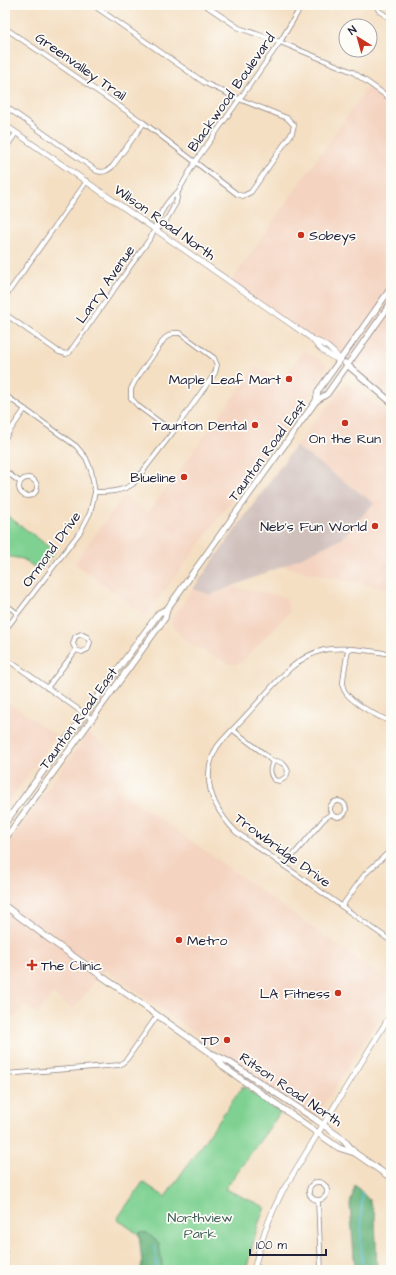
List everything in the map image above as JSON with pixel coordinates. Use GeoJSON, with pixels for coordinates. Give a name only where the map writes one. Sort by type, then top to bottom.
{"type":"FeatureCollection","features":[{"type":"Feature","properties":{"kind":"main road","name":"Taunton Road East"},"geometry":{"type":"LineString","coordinates":[[316,401],[318,391],[391,288]]}},
{"type":"Feature","properties":{"kind":"main road","name":"Taunton Road East"},"geometry":{"type":"LineString","coordinates":[[5,823],[159,614],[167,609],[316,401],[327,394],[391,303]]}},
{"type":"Feature","properties":{"kind":"main road","name":"Wilson Road North"},"geometry":{"type":"LineString","coordinates":[[340,360],[348,365],[391,402]]}},
{"type":"Feature","properties":{"kind":"main road","name":"Taunton Road East"},"geometry":{"type":"LineString","coordinates":[[5,839],[165,618],[167,609]]}},
{"type":"Feature","properties":{"kind":"main road","name":"Ritson Road North"},"geometry":{"type":"LineString","coordinates":[[5,906],[157,1016],[208,1051],[230,1062],[323,1125],[344,1140],[355,1153],[391,1178]]}},
{"type":"Feature","properties":{"kind":"main road","name":"Ritson Road North"},"geometry":{"type":"LineString","coordinates":[[208,1051],[225,1068],[339,1148],[355,1153]]}},
{"type":"Feature","properties":{"kind":"street"},"geometry":{"type":"LineString","coordinates":[[93,5],[205,83],[239,99]]}},
{"type":"Feature","properties":{"kind":"street"},"geometry":{"type":"LineString","coordinates":[[205,5],[239,28],[280,42],[349,70],[389,98],[391,92]]}},
{"type":"Feature","properties":{"kind":"street","name":"Blackwood Boulevard"},"geometry":{"type":"LineString","coordinates":[[155,230],[164,224],[176,202],[178,192],[194,162],[280,42],[302,5]]}},
{"type":"Feature","properties":{"kind":"street"},"geometry":{"type":"LineString","coordinates":[[376,5],[380,11],[391,19]]}},
{"type":"Feature","properties":{"kind":"street","name":"Greenvalley Trail"},"geometry":{"type":"LineString","coordinates":[[5,28],[144,123],[237,194],[243,196],[251,192],[261,179],[292,133],[294,125],[287,118],[239,99]]}},
{"type":"Feature","properties":{"kind":"street"},"geometry":{"type":"LineString","coordinates":[[5,106],[102,172],[106,171],[112,166],[144,123]]}},
{"type":"Feature","properties":{"kind":"street","name":"Wilson Road North"},"geometry":{"type":"LineString","coordinates":[[5,125],[311,338],[320,348],[332,357],[340,360]]}},
{"type":"Feature","properties":{"kind":"street"},"geometry":{"type":"LineString","coordinates":[[5,149],[16,133]]}},
{"type":"Feature","properties":{"kind":"street"},"geometry":{"type":"LineString","coordinates":[[5,297],[87,181]]}},
{"type":"Feature","properties":{"kind":"street","name":"Blackwood Boulevard"},"geometry":{"type":"LineString","coordinates":[[155,230],[157,221],[170,198],[178,192]]}},
{"type":"Feature","properties":{"kind":"street","name":"Larry Avenue"},"geometry":{"type":"LineString","coordinates":[[5,314],[59,352],[66,354],[72,350],[155,230]]}},
{"type":"Feature","properties":{"kind":"street"},"geometry":{"type":"LineString","coordinates":[[95,492],[117,491],[133,484],[173,432],[215,373],[217,365],[214,358],[180,333],[173,333],[165,338],[131,389],[132,398],[138,406],[173,432]]}},
{"type":"Feature","properties":{"kind":"street","name":"Ormond Drive"},"geometry":{"type":"LineString","coordinates":[[5,394],[76,446],[86,458],[91,470],[95,492],[90,513],[80,532],[5,630]]}},
{"type":"Feature","properties":{"kind":"street"},"geometry":{"type":"LineString","coordinates":[[5,438],[25,408]]}},
{"type":"Feature","properties":{"kind":"street"},"geometry":{"type":"LineString","coordinates":[[5,471],[20,482]]}},
{"type":"Feature","properties":{"kind":"street"},"geometry":{"type":"LineString","coordinates":[[27,479],[32,480],[36,484],[36,492],[31,495],[24,494],[20,490],[20,482],[27,479]]}},
{"type":"Feature","properties":{"kind":"street"},"geometry":{"type":"LineString","coordinates":[[5,604],[17,613]]}},
{"type":"Feature","properties":{"kind":"street"},"geometry":{"type":"LineString","coordinates":[[81,634],[88,636],[90,642],[88,649],[82,652],[76,650],[73,644],[75,637],[81,634]]}},
{"type":"Feature","properties":{"kind":"street"},"geometry":{"type":"LineString","coordinates":[[348,649],[343,687],[348,696],[380,718],[391,721]]}},
{"type":"Feature","properties":{"kind":"street","name":"Trowbridge Drive"},"geometry":{"type":"LineString","coordinates":[[391,654],[348,649],[324,650],[302,660],[284,675],[217,747],[211,763],[210,792],[215,806],[224,820],[236,832],[391,941]]}},
{"type":"Feature","properties":{"kind":"street"},"geometry":{"type":"LineString","coordinates":[[47,688],[76,650]]}},
{"type":"Feature","properties":{"kind":"street"},"geometry":{"type":"LineString","coordinates":[[5,658],[92,719]]}},
{"type":"Feature","properties":{"kind":"street"},"geometry":{"type":"LineString","coordinates":[[232,730],[269,757],[273,762]]}},
{"type":"Feature","properties":{"kind":"street"},"geometry":{"type":"LineString","coordinates":[[273,762],[281,762],[286,766],[288,771],[286,777],[280,781],[274,780],[270,773],[270,768],[273,762]]}},
{"type":"Feature","properties":{"kind":"street"},"geometry":{"type":"LineString","coordinates":[[338,801],[345,805],[346,810],[344,815],[339,818],[331,814],[329,809],[333,802],[338,801]]}},
{"type":"Feature","properties":{"kind":"street"},"geometry":{"type":"LineString","coordinates":[[284,866],[324,819],[331,814]]}},
{"type":"Feature","properties":{"kind":"street"},"geometry":{"type":"LineString","coordinates":[[342,906],[365,874],[391,850]]}},
{"type":"Feature","properties":{"kind":"street"},"geometry":{"type":"LineString","coordinates":[[265,1270],[255,1268],[259,1247],[270,1214],[287,1182],[391,1014]]}},
{"type":"Feature","properties":{"kind":"street"},"geometry":{"type":"LineString","coordinates":[[5,1074],[120,1065],[127,1059],[157,1016]]}},
{"type":"Feature","properties":{"kind":"street"},"geometry":{"type":"LineString","coordinates":[[317,1182],[322,1184],[326,1190],[325,1196],[318,1201],[311,1197],[309,1191],[312,1185],[317,1182]]}},
{"type":"Feature","properties":{"kind":"street"},"geometry":{"type":"LineString","coordinates":[[318,1201],[321,1270]]}},
{"type":"Feature","properties":{"kind":"street"},"geometry":{"type":"LineString","coordinates":[[5,1253],[6,1270]]}},
{"type":"Feature","properties":{"kind":"shaded area"},"geometry":{"type":"Polygon","coordinates":[[[370,83],[391,99],[391,402],[335,352],[230,283],[370,83]]]}},
{"type":"Feature","properties":{"kind":"shaded area"},"geometry":{"type":"Polygon","coordinates":[[[304,350],[327,365],[326,370],[307,399],[146,616],[74,563],[124,495],[148,513],[256,366],[281,381],[304,350]]]}},
{"type":"Feature","properties":{"kind":"shaded area"},"geometry":{"type":"Polygon","coordinates":[[[346,383],[391,415],[391,589],[331,578],[283,566],[343,538],[374,503],[295,446],[346,383]]]}},
{"type":"Feature","properties":{"kind":"shaded area"},"geometry":{"type":"Polygon","coordinates":[[[295,446],[374,503],[343,538],[283,566],[211,595],[193,589],[295,446]]]}},
{"type":"Feature","properties":{"kind":"shaded area"},"geometry":{"type":"Polygon","coordinates":[[[232,587],[285,597],[290,611],[241,663],[229,664],[185,641],[170,622],[193,589],[211,595],[232,587]]]}},
{"type":"Feature","properties":{"kind":"shaded area"},"geometry":{"type":"Polygon","coordinates":[[[5,700],[56,735],[5,807],[5,700]]]}},
{"type":"Feature","properties":{"kind":"shaded area"},"geometry":{"type":"Polygon","coordinates":[[[88,733],[133,766],[116,788],[391,983],[391,999],[315,1119],[105,969],[73,1009],[52,994],[37,1014],[25,1005],[16,1016],[5,1016],[5,848],[88,733]]]}},
{"type":"Feature","properties":{"kind":"green space"},"geometry":{"type":"Polygon","coordinates":[[[5,514],[55,551],[40,571],[23,559],[5,556],[5,514]]]}},
{"type":"Feature","properties":{"kind":"green space","name":"Northview Park"},"geometry":{"type":"Polygon","coordinates":[[[243,1086],[280,1113],[225,1189],[265,1207],[258,1225],[246,1270],[144,1270],[145,1239],[117,1219],[143,1182],[165,1197],[243,1086]]]}},
{"type":"Feature","properties":{"kind":"green space"},"geometry":{"type":"Polygon","coordinates":[[[355,1185],[369,1200],[375,1215],[377,1270],[355,1270],[350,1204],[355,1185]]]}},
{"type":"Feature","properties":{"kind":"green space"},"geometry":{"type":"Polygon","coordinates":[[[139,1233],[147,1233],[159,1243],[163,1270],[140,1270],[142,1264],[139,1233]]]}},
{"type":"Feature","properties":{"kind":"waterway"},"geometry":{"type":"LineString","coordinates":[[362,1192],[361,1246],[363,1270]]}},
{"type":"Feature","properties":{"kind":"waterway"},"geometry":{"type":"LineString","coordinates":[[155,1246],[157,1270]]}},
{"type":"Feature","properties":{"kind":"place","name":"Sobeys"},"geometry":{"type":"Point","coordinates":[301,235]}},
{"type":"Feature","properties":{"kind":"place","name":"Maple Leaf Mart"},"geometry":{"type":"Point","coordinates":[289,379]}},
{"type":"Feature","properties":{"kind":"place","name":"On the Run"},"geometry":{"type":"Point","coordinates":[345,423]}},
{"type":"Feature","properties":{"kind":"place","name":"Taunton Dental"},"geometry":{"type":"Point","coordinates":[255,425]}},
{"type":"Feature","properties":{"kind":"place","name":"Blueline"},"geometry":{"type":"Point","coordinates":[184,477]}},
{"type":"Feature","properties":{"kind":"place","name":"Neb's Fun World"},"geometry":{"type":"Point","coordinates":[375,526]}},
{"type":"Feature","properties":{"kind":"place","name":"Metro"},"geometry":{"type":"Point","coordinates":[179,940]}},
{"type":"Feature","properties":{"kind":"place","name":"The Clinic"},"geometry":{"type":"Point","coordinates":[32,965]}},
{"type":"Feature","properties":{"kind":"place","name":"LA Fitness"},"geometry":{"type":"Point","coordinates":[338,993]}},
{"type":"Feature","properties":{"kind":"place","name":"TD"},"geometry":{"type":"Point","coordinates":[227,1040]}}]}
